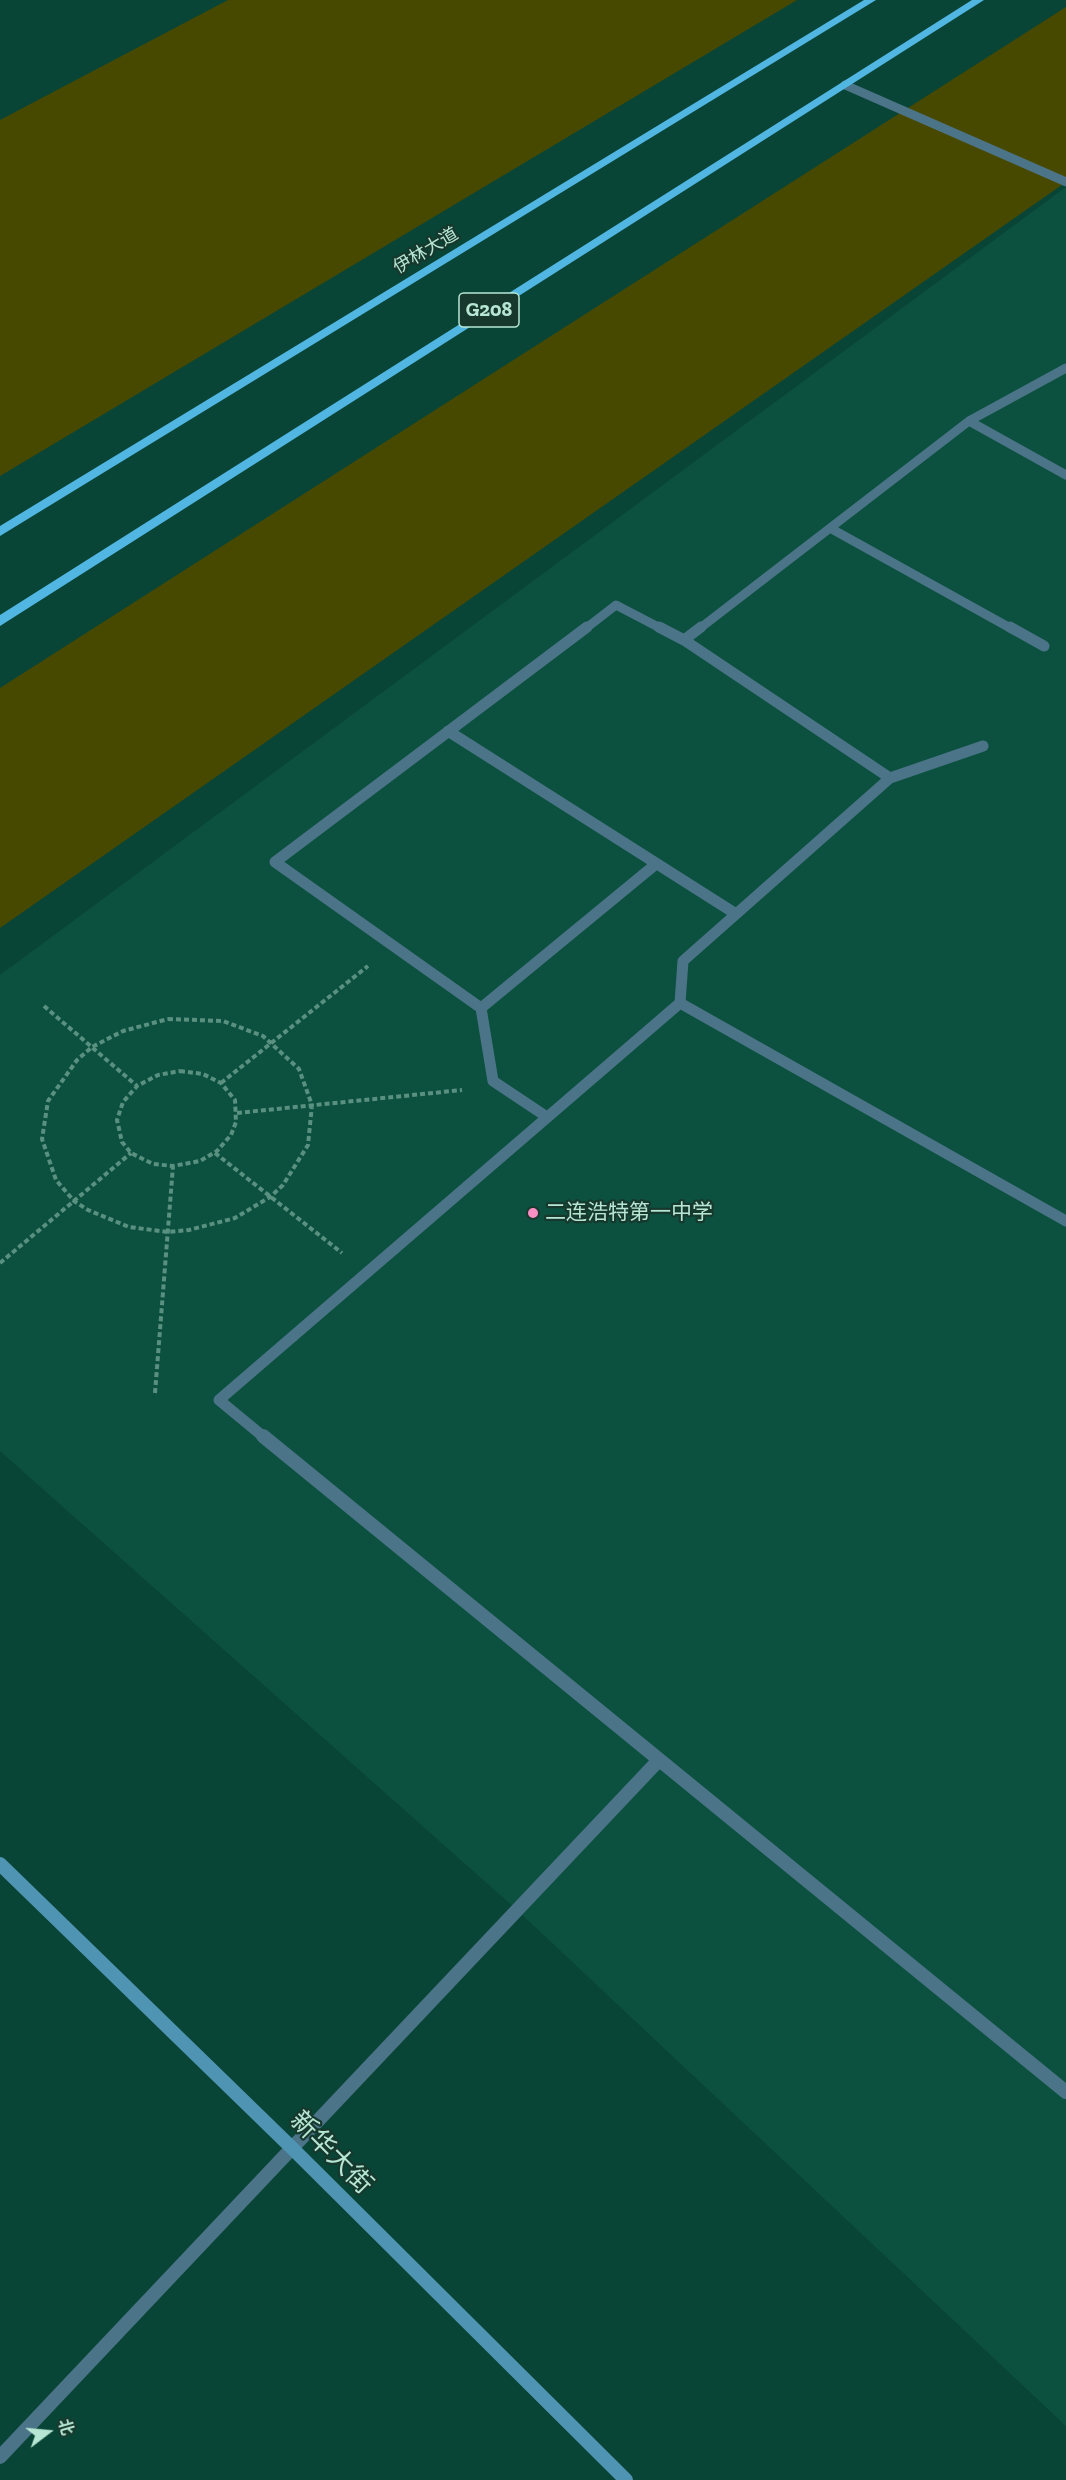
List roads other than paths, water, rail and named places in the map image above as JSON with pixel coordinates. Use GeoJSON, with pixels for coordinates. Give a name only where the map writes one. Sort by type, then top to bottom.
{"type":"FeatureCollection","features":[{"type":"Feature","properties":{"kind":"highway","name":"伊林大道"},"geometry":{"type":"LineString","coordinates":[[0,532],[871,0]]}},
{"type":"Feature","properties":{"kind":"highway","name":"G208"},"geometry":{"type":"LineString","coordinates":[[0,621],[979,0]]}},
{"type":"Feature","properties":{"kind":"main road","name":"新华大街"},"geometry":{"type":"LineString","coordinates":[[0,1864],[292,2148],[626,2480]]}},
{"type":"Feature","properties":{"kind":"lane"},"geometry":{"type":"LineString","coordinates":[[845,84],[1066,182]]}},
{"type":"Feature","properties":{"kind":"lane"},"geometry":{"type":"LineString","coordinates":[[684,640],[969,421],[1066,368]]}},
{"type":"Feature","properties":{"kind":"lane"},"geometry":{"type":"LineString","coordinates":[[969,421],[1066,475]]}},
{"type":"Feature","properties":{"kind":"lane"},"geometry":{"type":"LineString","coordinates":[[830,528],[1044,646]]}},
{"type":"Feature","properties":{"kind":"lane"},"geometry":{"type":"LineString","coordinates":[[547,1117],[493,1081],[481,1008],[275,862],[615,605],[684,640],[890,778]]}},
{"type":"Feature","properties":{"kind":"lane"},"geometry":{"type":"LineString","coordinates":[[448,731],[736,914]]}},
{"type":"Feature","properties":{"kind":"lane"},"geometry":{"type":"LineString","coordinates":[[983,746],[890,778],[683,961],[680,1003],[219,1400],[1066,2092]]}},
{"type":"Feature","properties":{"kind":"lane"},"geometry":{"type":"LineString","coordinates":[[481,1008],[656,864]]}},
{"type":"Feature","properties":{"kind":"lane"},"geometry":{"type":"LineString","coordinates":[[680,1003],[1065,1218]]}},
{"type":"Feature","properties":{"kind":"lane"},"geometry":{"type":"LineString","coordinates":[[0,2457],[659,1760]]}},
{"type":"Feature","properties":{"kind":"place","name":"二连浩特第一中学"},"geometry":{"type":"Point","coordinates":[533,1213]}}]}
